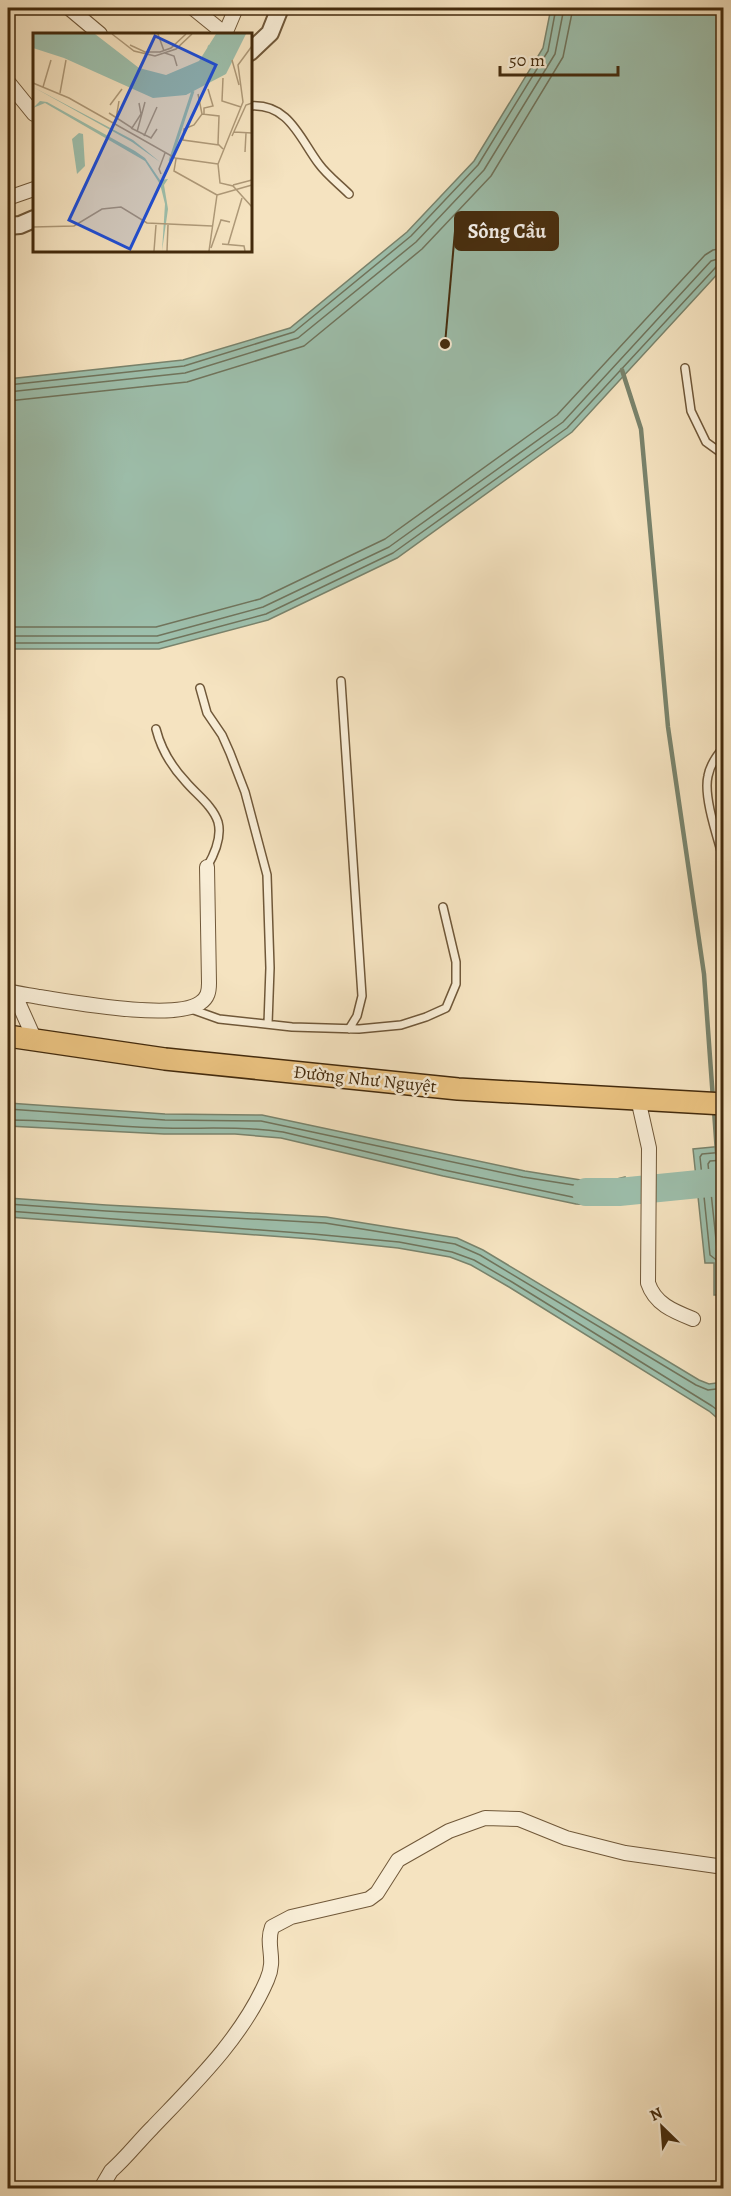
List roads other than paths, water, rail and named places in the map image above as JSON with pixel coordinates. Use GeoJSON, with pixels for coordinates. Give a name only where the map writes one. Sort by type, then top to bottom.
{"type":"FeatureCollection","features":[{"type":"Feature","properties":{"kind":"main road","name":"Đường Như Nguyệt"},"geometry":{"type":"LineString","coordinates":[[8,1036],[165,1059],[458,1089],[723,1104]]}},
{"type":"Feature","properties":{"kind":"street"},"geometry":{"type":"LineString","coordinates":[[69,8],[99,33]]}},
{"type":"Feature","properties":{"kind":"street"},"geometry":{"type":"LineString","coordinates":[[193,8],[224,33]]}},
{"type":"Feature","properties":{"kind":"street"},"geometry":{"type":"LineString","coordinates":[[225,33],[236,8]]}},
{"type":"Feature","properties":{"kind":"street"},"geometry":{"type":"LineString","coordinates":[[252,50],[270,33],[280,8]]}},
{"type":"Feature","properties":{"kind":"street"},"geometry":{"type":"LineString","coordinates":[[8,82],[33,113]]}},
{"type":"Feature","properties":{"kind":"street"},"geometry":{"type":"LineString","coordinates":[[8,198],[33,189]]}},
{"type":"Feature","properties":{"kind":"street"},"geometry":{"type":"LineString","coordinates":[[8,226],[20,225],[33,219]]}},
{"type":"Feature","properties":{"kind":"street"},"geometry":{"type":"LineString","coordinates":[[11,992],[96,1007],[158,1010],[189,1008],[200,1003],[208,994],[207,867]]}},
{"type":"Feature","properties":{"kind":"street"},"geometry":{"type":"LineString","coordinates":[[11,992],[36,1040]]}},
{"type":"Feature","properties":{"kind":"street"},"geometry":{"type":"LineString","coordinates":[[638,1099],[650,1148],[648,1283],[651,1294],[658,1301],[671,1310],[693,1319]]}},
{"type":"Feature","properties":{"kind":"street"},"geometry":{"type":"LineString","coordinates":[[101,2188],[111,2171],[209,2069],[232,2039],[270,1972],[273,1959],[269,1935],[272,1927],[291,1917],[369,1899],[377,1893],[398,1860],[434,1839],[484,1818],[519,1819],[566,1838],[625,1853],[723,1867]]}},
{"type":"Feature","properties":{"kind":"lane"},"geometry":{"type":"LineString","coordinates":[[252,106],[259,105],[278,113],[294,124],[319,165],[349,194]]}},
{"type":"Feature","properties":{"kind":"lane"},"geometry":{"type":"LineString","coordinates":[[685,368],[691,411],[706,442],[723,455]]}},
{"type":"Feature","properties":{"kind":"lane"},"geometry":{"type":"LineString","coordinates":[[341,681],[362,996],[357,1016],[349,1029]]}},
{"type":"Feature","properties":{"kind":"lane"},"geometry":{"type":"LineString","coordinates":[[200,688],[207,713],[222,735],[241,782],[267,875],[270,968],[268,1024]]}},
{"type":"Feature","properties":{"kind":"lane"},"geometry":{"type":"LineString","coordinates":[[156,729],[167,758],[210,807],[218,823],[218,840],[207,867]]}},
{"type":"Feature","properties":{"kind":"lane"},"geometry":{"type":"LineString","coordinates":[[723,747],[713,760],[707,778],[711,814],[723,861]]}},
{"type":"Feature","properties":{"kind":"lane"},"geometry":{"type":"LineString","coordinates":[[189,1008],[219,1019],[349,1029],[401,1025],[426,1017],[446,1008],[456,984],[456,962],[443,907]]}},
{"type":"Feature","properties":{"kind":"water"},"geometry":{"type":"Polygon","coordinates":[[[551,8],[723,8],[723,268],[572,432],[397,558],[268,620],[159,649],[8,649],[8,379],[183,360],[290,328],[407,232],[474,161],[543,48],[551,8]]]}},
{"type":"Feature","properties":{"kind":"water"},"geometry":{"type":"Polygon","coordinates":[[[8,1103],[165,1114],[262,1115],[525,1171],[587,1181],[609,1181],[625,1177],[627,1203],[576,1204],[281,1138],[235,1134],[164,1134],[8,1126],[8,1103]]]}},
{"type":"Feature","properties":{"kind":"water"},"geometry":{"type":"Polygon","coordinates":[[[723,1146],[723,1295],[714,1295],[714,1263],[705,1263],[693,1149],[723,1146]]]}},
{"type":"Feature","properties":{"kind":"water"},"geometry":{"type":"Polygon","coordinates":[[[8,1198],[326,1217],[457,1238],[483,1250],[699,1380],[709,1384],[723,1382],[723,1423],[709,1411],[509,1287],[471,1265],[450,1257],[398,1248],[312,1239],[8,1217],[8,1198]]]}},
{"type":"Feature","properties":{"kind":"waterway"},"geometry":{"type":"LineString","coordinates":[[622,370],[641,429],[668,727],[704,974],[713,1099]]}},
{"type":"Feature","properties":{"kind":"waterway"},"geometry":{"type":"LineString","coordinates":[[714,1110],[717,1153]]}},
{"type":"Feature","properties":{"kind":"waterway"},"geometry":{"type":"LineString","coordinates":[[586,1192],[619,1192],[719,1182]]}},
{"type":"Feature","properties":{"kind":"place","name":"Sông Cầu"},"geometry":{"type":"Point","coordinates":[445,344]}}]}
